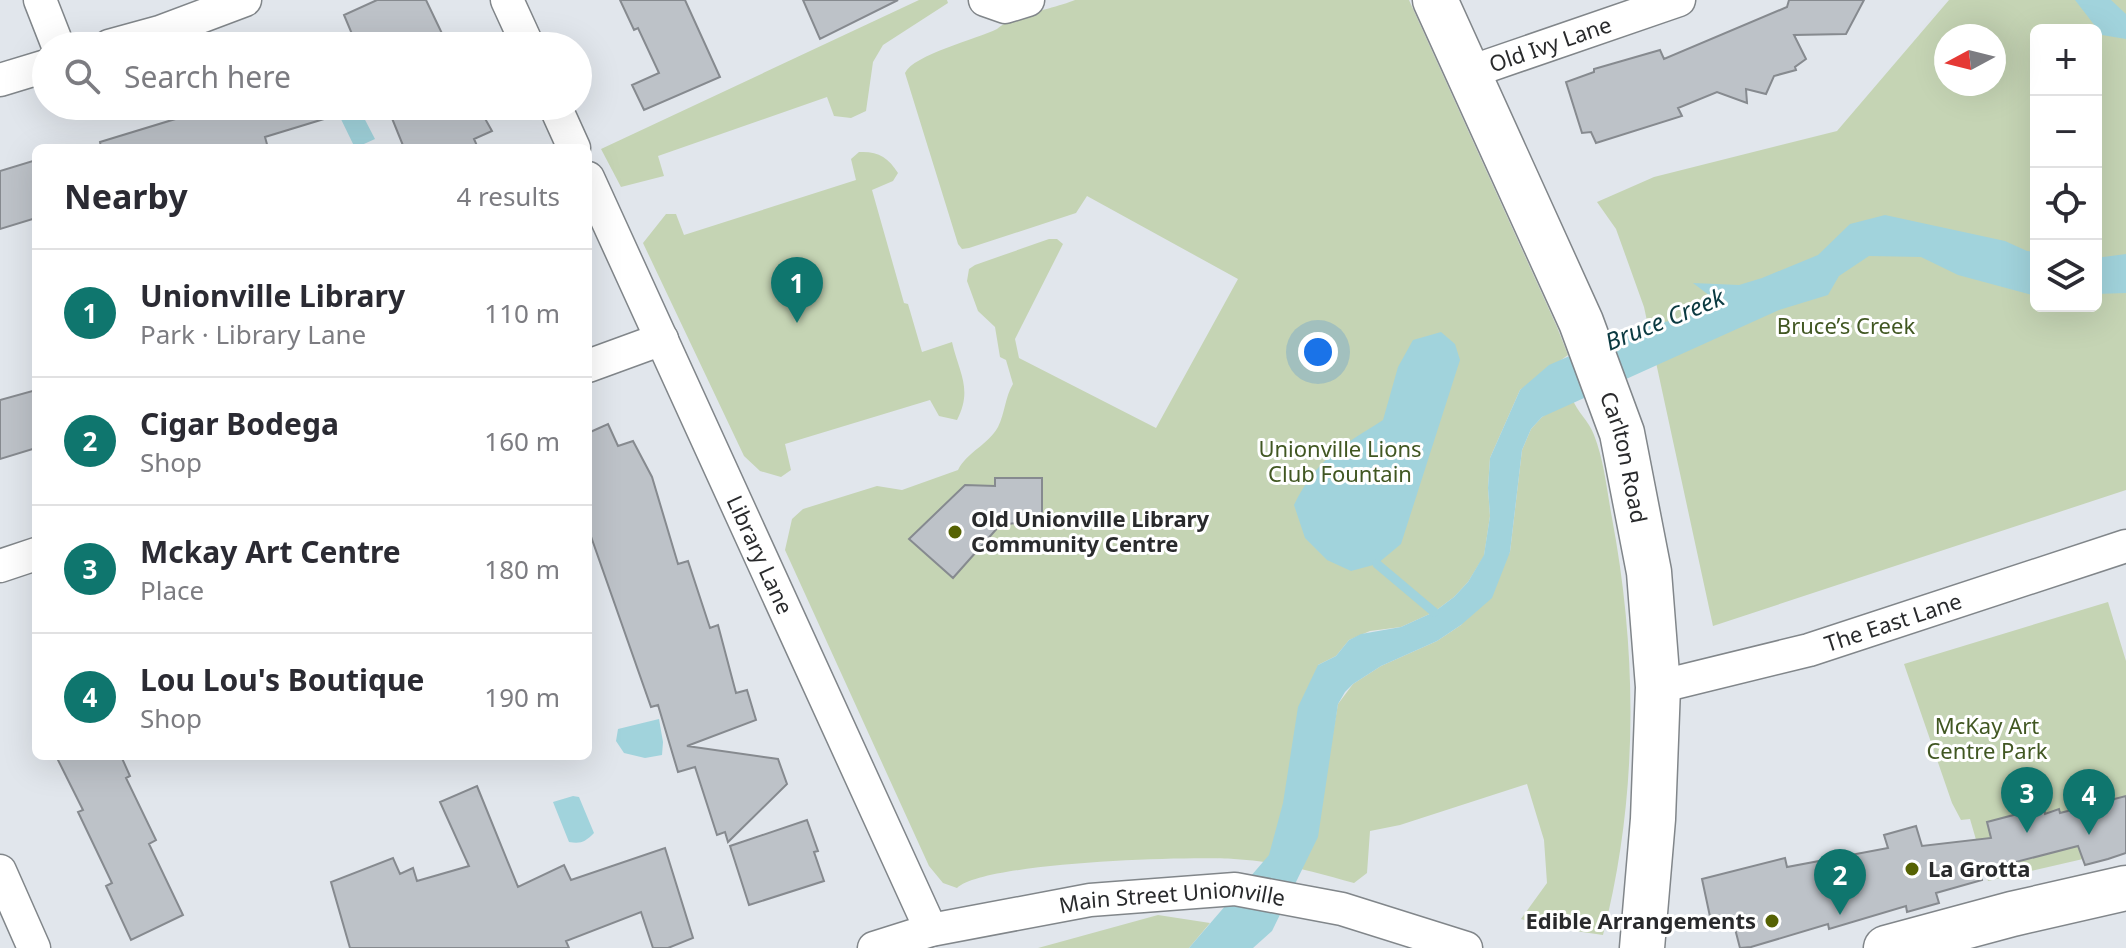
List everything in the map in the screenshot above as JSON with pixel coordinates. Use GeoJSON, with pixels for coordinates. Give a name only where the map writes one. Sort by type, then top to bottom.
{"type":"FeatureCollection","features":[{"type":"Feature","properties":{"kind":"main road","name":"Carlton Road"},"geometry":{"type":"LineString","coordinates":[[1435,0],[1581,322],[1622,433],[1649,572],[1658,687],[1653,819],[1642,948]]}},
{"type":"Feature","properties":{"kind":"main road"},"geometry":{"type":"LineString","coordinates":[[1886,948],[2012,914],[2126,888]]}},
{"type":"Feature","properties":{"kind":"street"},"geometry":{"type":"LineString","coordinates":[[40,0],[53,32]]}},
{"type":"Feature","properties":{"kind":"street"},"geometry":{"type":"LineString","coordinates":[[160,32],[245,0]]}},
{"type":"Feature","properties":{"kind":"street"},"geometry":{"type":"LineString","coordinates":[[507,0],[522,32]]}},
{"type":"Feature","properties":{"kind":"street"},"geometry":{"type":"LineString","coordinates":[[985,0],[1005,7],[1028,0]]}},
{"type":"Feature","properties":{"kind":"street","name":"Old Ivy Lane"},"geometry":{"type":"LineString","coordinates":[[1467,73],[1679,0]]}},
{"type":"Feature","properties":{"kind":"street"},"geometry":{"type":"LineString","coordinates":[[0,80],[32,70]]}},
{"type":"Feature","properties":{"kind":"street"},"geometry":{"type":"LineString","coordinates":[[561,120],[572,144]]}},
{"type":"Feature","properties":{"kind":"street","name":"Library Lane"},"geometry":{"type":"LineString","coordinates":[[592,187],[931,930]]}},
{"type":"Feature","properties":{"kind":"street"},"geometry":{"type":"LineString","coordinates":[[592,365],[662,339]]}},
{"type":"Feature","properties":{"kind":"street","name":"The East Lane"},"geometry":{"type":"LineString","coordinates":[[1658,687],[1809,650],[2126,546]]}},
{"type":"Feature","properties":{"kind":"street"},"geometry":{"type":"LineString","coordinates":[[0,566],[32,555]]}},
{"type":"Feature","properties":{"kind":"street"},"geometry":{"type":"LineString","coordinates":[[0,871],[34,948]]}},
{"type":"Feature","properties":{"kind":"street","name":"Main Street Unionville"},"geometry":{"type":"LineString","coordinates":[[874,948],[931,930],[1090,900],[1235,889],[1342,909],[1466,948]]}},
{"type":"Feature","properties":{"kind":"green space"},"geometry":{"type":"Polygon","coordinates":[[[919,0],[947,0],[948,3],[883,45],[873,62],[866,111],[851,118],[834,116],[827,97],[658,156],[664,176],[621,187],[601,149],[919,0]]]}},
{"type":"Feature","properties":{"kind":"green space","name":"Unionville Lions Club Fountain"},"geometry":{"type":"Polygon","coordinates":[[[1075,0],[1409,0],[1568,355],[1520,390],[1490,458],[1490,516],[1484,556],[1468,582],[1434,612],[1401,627],[1370,631],[1349,640],[1336,656],[1318,665],[1330,750],[1338,704],[1353,684],[1381,666],[1437,641],[1461,625],[1510,552],[1522,450],[1531,429],[1542,417],[1572,398],[1592,430],[1603,465],[1621,570],[1630,675],[1628,780],[1623,832],[1603,935],[1541,926],[1521,919],[1547,883],[1544,840],[1527,784],[1400,825],[1370,831],[1367,873],[1354,883],[1264,862],[1176,859],[1089,863],[1006,872],[975,879],[957,888],[943,883],[929,866],[785,550],[792,519],[803,509],[877,486],[902,490],[958,470],[994,433],[1013,384],[1006,360],[1000,357],[995,327],[978,311],[967,281],[969,269],[975,265],[1049,239],[1057,239],[1063,244],[1015,339],[1019,358],[1156,428],[1238,279],[1087,196],[1076,213],[969,248],[962,249],[958,244],[905,73],[910,66],[932,54],[1011,21],[1075,0]]]}},
{"type":"Feature","properties":{"kind":"green space","name":"Bruce’s Creek"},"geometry":{"type":"Polygon","coordinates":[[[1949,0],[2126,0],[2126,490],[1713,626],[1644,307],[1616,229],[1597,202],[1654,177],[1837,131],[1949,0]]]}},
{"type":"Feature","properties":{"kind":"green space"},"geometry":{"type":"Polygon","coordinates":[[[859,152],[882,156],[898,173],[893,181],[872,190],[904,303],[908,304],[922,352],[952,342],[963,381],[962,409],[957,420],[939,416],[930,400],[785,444],[791,470],[781,477],[760,471],[744,456],[643,243],[666,214],[676,214],[684,235],[856,180],[851,159],[859,152]]]}},
{"type":"Feature","properties":{"kind":"green space","name":"McKay Art Centre Park"},"geometry":{"type":"Polygon","coordinates":[[[2108,602],[2126,661],[2126,796],[2068,811],[2083,859],[1988,881],[1970,819],[1961,820],[1952,803],[1904,664],[2108,602]]]}},
{"type":"Feature","properties":{"kind":"green space"},"geometry":{"type":"Polygon","coordinates":[[[1158,915],[1210,923],[1189,948],[1038,948],[1158,915]]]}},
{"type":"Feature","properties":{"kind":"water"},"geometry":{"type":"Polygon","coordinates":[[[2075,0],[2111,0],[2126,14],[2126,39],[2102,35],[2102,24],[2094,24],[2075,0]]]}},
{"type":"Feature","properties":{"kind":"water"},"geometry":{"type":"Polygon","coordinates":[[[341,120],[365,120],[375,139],[364,144],[353,144],[341,120]]]}},
{"type":"Feature","properties":{"kind":"water"},"geometry":{"type":"Polygon","coordinates":[[[1885,215],[2005,241],[2030,251],[2030,294],[1958,275],[1921,257],[1869,256],[1839,276],[1828,295],[1779,310],[1542,417],[1531,429],[1522,450],[1510,552],[1492,598],[1437,641],[1381,666],[1353,684],[1338,704],[1318,837],[1272,931],[1253,948],[1189,948],[1269,855],[1283,803],[1298,707],[1318,665],[1336,656],[1349,640],[1361,634],[1401,627],[1434,612],[1468,582],[1484,555],[1490,516],[1490,458],[1520,390],[1549,365],[1631,329],[1688,317],[1707,307],[1710,296],[1693,283],[1739,285],[1762,278],[1818,255],[1850,224],[1885,215]]]}},
{"type":"Feature","properties":{"kind":"water"},"geometry":{"type":"Polygon","coordinates":[[[2126,254],[2126,293],[2102,294],[2102,257],[2126,254]]]}},
{"type":"Feature","properties":{"kind":"water"},"geometry":{"type":"Polygon","coordinates":[[[1441,332],[1455,344],[1460,360],[1401,544],[1377,564],[1351,571],[1327,560],[1305,538],[1294,505],[1312,476],[1331,455],[1383,420],[1398,367],[1413,340],[1441,332]]]}},
{"type":"Feature","properties":{"kind":"water"},"geometry":{"type":"Polygon","coordinates":[[[659,719],[662,755],[645,758],[624,753],[616,741],[618,729],[659,719]]]}},
{"type":"Feature","properties":{"kind":"water"},"geometry":{"type":"Polygon","coordinates":[[[579,797],[594,833],[580,842],[569,842],[553,802],[579,797]]]}},
{"type":"Feature","properties":{"kind":"building"},"geometry":{"type":"Polygon","coordinates":[[[377,0],[426,0],[441,32],[351,32],[344,15],[377,0]]]}},
{"type":"Feature","properties":{"kind":"building"},"geometry":{"type":"Polygon","coordinates":[[[620,0],[685,0],[720,77],[644,110],[632,85],[659,73],[638,28],[634,30],[620,0]]]}},
{"type":"Feature","properties":{"kind":"building"},"geometry":{"type":"Polygon","coordinates":[[[803,0],[898,0],[820,39],[803,0]]]}},
{"type":"Feature","properties":{"kind":"building"},"geometry":{"type":"Polygon","coordinates":[[[1789,0],[1864,0],[1846,34],[1794,35],[1806,59],[1795,67],[1796,70],[1774,76],[1766,94],[1746,89],[1747,103],[1717,92],[1678,108],[1682,116],[1596,143],[1591,132],[1582,133],[1566,82],[1594,72],[1594,69],[1660,50],[1664,59],[1787,7],[1789,0]]]}},
{"type":"Feature","properties":{"kind":"building"},"geometry":{"type":"Polygon","coordinates":[[[172,120],[321,120],[265,137],[267,144],[100,142],[172,120]]]}},
{"type":"Feature","properties":{"kind":"building"},"geometry":{"type":"Polygon","coordinates":[[[393,120],[486,120],[492,131],[474,139],[476,144],[402,144],[393,120]]]}},
{"type":"Feature","properties":{"kind":"building"},"geometry":{"type":"Polygon","coordinates":[[[32,161],[32,219],[0,229],[0,171],[32,161]]]}},
{"type":"Feature","properties":{"kind":"building"},"geometry":{"type":"Polygon","coordinates":[[[32,391],[32,449],[0,459],[0,400],[32,391]]]}},
{"type":"Feature","properties":{"kind":"building"},"geometry":{"type":"Polygon","coordinates":[[[608,424],[618,446],[633,441],[652,477],[678,564],[688,561],[710,628],[718,625],[736,693],[747,690],[756,720],[687,746],[778,759],[787,784],[728,842],[725,832],[717,835],[695,767],[678,772],[658,705],[651,707],[592,539],[592,431],[608,424]]]}},
{"type":"Feature","properties":{"kind":"building","name":"Old Unionville Library Community Centre"},"geometry":{"type":"Polygon","coordinates":[[[995,478],[1042,478],[1042,520],[1000,525],[953,578],[909,539],[965,485],[995,486],[995,478]]]}},
{"type":"Feature","properties":{"kind":"building"},"geometry":{"type":"Polygon","coordinates":[[[58,760],[123,760],[130,776],[126,778],[156,840],[149,844],[183,915],[131,940],[106,886],[112,883],[78,812],[83,810],[58,760]]]}},
{"type":"Feature","properties":{"kind":"building"},"geometry":{"type":"Polygon","coordinates":[[[477,786],[518,887],[564,865],[571,880],[665,848],[693,938],[668,948],[653,948],[641,912],[566,941],[569,948],[350,948],[331,882],[393,858],[400,874],[413,868],[417,881],[469,866],[440,802],[477,786]]]}},
{"type":"Feature","properties":{"kind":"building"},"geometry":{"type":"Polygon","coordinates":[[[2126,796],[2126,853],[2108,859],[2085,865],[2078,846],[1981,871],[1982,880],[1936,893],[1939,903],[1907,912],[1906,906],[1829,929],[1828,924],[1751,947],[1740,948],[1733,921],[1712,926],[1702,879],[1785,858],[1787,867],[1888,848],[1884,835],[1916,826],[1922,846],[1991,838],[1987,822],[2044,807],[2045,814],[2059,809],[2060,813],[2126,796]]]}},
{"type":"Feature","properties":{"kind":"building"},"geometry":{"type":"Polygon","coordinates":[[[807,820],[824,881],[749,905],[730,846],[807,820]]]}},
{"type":"Feature","properties":{"kind":"waterway"},"geometry":{"type":"LineString","coordinates":[[1377,564],[1434,612]]}},
{"type":"Feature","properties":{"kind":"place","name":"Unionville Library"},"geometry":{"type":"Point","coordinates":[797,323]}},
{"type":"Feature","properties":{"kind":"place","name":"Old Unionville Library Community Centre"},"geometry":{"type":"Point","coordinates":[955,532]}},
{"type":"Feature","properties":{"kind":"place","name":"Mckay Art Centre"},"geometry":{"type":"Point","coordinates":[2027,833]}},
{"type":"Feature","properties":{"kind":"place","name":"Lou Lou's Boutique"},"geometry":{"type":"Point","coordinates":[2089,835]}},
{"type":"Feature","properties":{"kind":"place","name":"La Grotta"},"geometry":{"type":"Point","coordinates":[1912,869]}},
{"type":"Feature","properties":{"kind":"place","name":"Cigar Bodega"},"geometry":{"type":"Point","coordinates":[1840,915]}},
{"type":"Feature","properties":{"kind":"place","name":"Edible Arrangements"},"geometry":{"type":"Point","coordinates":[1772,921]}},
{"type":"Feature","properties":{"kind":"water label","name":"Bruce Creek"},"geometry":{"type":"Point","coordinates":[1665,320]}}]}
